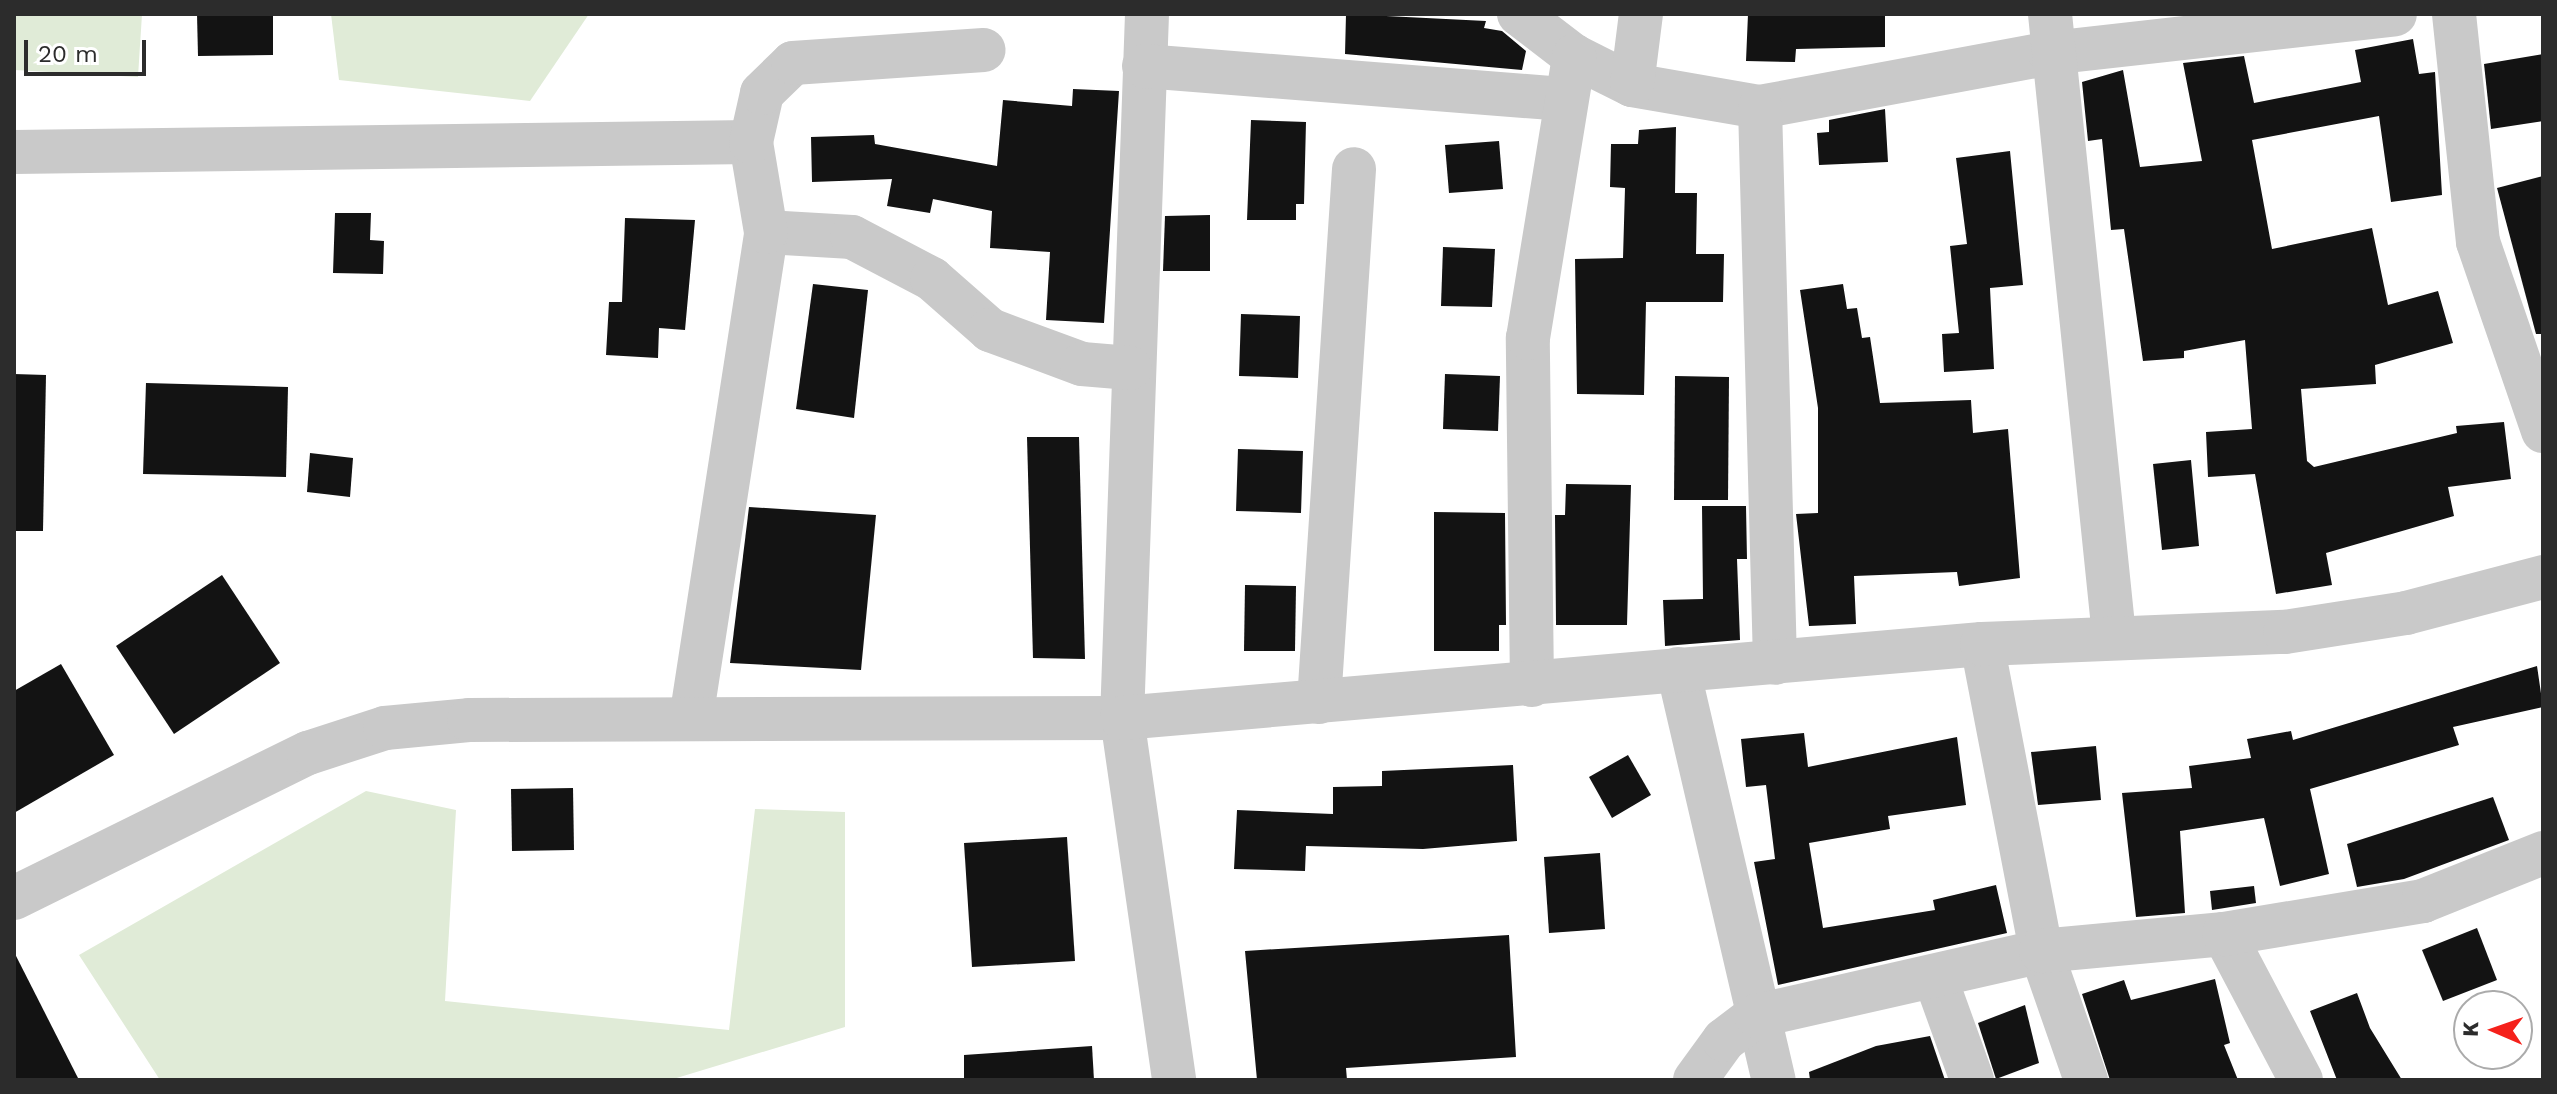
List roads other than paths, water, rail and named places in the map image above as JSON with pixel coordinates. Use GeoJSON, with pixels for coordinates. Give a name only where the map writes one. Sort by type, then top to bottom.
{"type":"FeatureCollection","features":[{"type":"Feature","properties":{"kind":"street"},"geometry":{"type":"LineString","coordinates":[[1147,14],[1130,368],[1122,718],[1174,1080]]}},
{"type":"Feature","properties":{"kind":"street"},"geometry":{"type":"LineString","coordinates":[[1519,14],[1574,56],[1632,85],[1760,107],[2050,33],[2395,14]]}},
{"type":"Feature","properties":{"kind":"street"},"geometry":{"type":"LineString","coordinates":[[1632,85],[1641,14]]}},
{"type":"Feature","properties":{"kind":"street"},"geometry":{"type":"LineString","coordinates":[[2454,14],[2478,242],[2543,431]]}},
{"type":"Feature","properties":{"kind":"street"},"geometry":{"type":"LineString","coordinates":[[2050,33],[2114,635]]}},
{"type":"Feature","properties":{"kind":"street"},"geometry":{"type":"LineString","coordinates":[[691,719],[766,232],[751,142],[762,93],[793,63],[984,50]]}},
{"type":"Feature","properties":{"kind":"street"},"geometry":{"type":"LineString","coordinates":[[1532,685],[1528,338],[1574,56]]}},
{"type":"Feature","properties":{"kind":"street"},"geometry":{"type":"LineString","coordinates":[[1144,66],[1566,99]]}},
{"type":"Feature","properties":{"kind":"street"},"geometry":{"type":"LineString","coordinates":[[1760,107],[1775,663]]}},
{"type":"Feature","properties":{"kind":"street"},"geometry":{"type":"LineString","coordinates":[[14,152],[751,142]]}},
{"type":"Feature","properties":{"kind":"street"},"geometry":{"type":"LineString","coordinates":[[1319,702],[1354,169]]}},
{"type":"Feature","properties":{"kind":"street"},"geometry":{"type":"LineString","coordinates":[[766,232],[852,237],[932,279],[990,330],[1082,364],[1130,368]]}},
{"type":"Feature","properties":{"kind":"street"},"geometry":{"type":"LineString","coordinates":[[14,898],[308,753],[385,728],[691,719],[1122,718],[1982,644],[2348,624],[2543,577]]}},
{"type":"Feature","properties":{"kind":"street"},"geometry":{"type":"LineString","coordinates":[[1982,644],[2041,951],[2086,1080]]}},
{"type":"Feature","properties":{"kind":"street"},"geometry":{"type":"LineString","coordinates":[[1678,669],[1756,1016],[1774,1080]]}},
{"type":"Feature","properties":{"kind":"street"},"geometry":{"type":"LineString","coordinates":[[1695,1080],[1724,1040],[1756,1016],[2041,951],[2224,934],[2423,901],[2543,853]]}},
{"type":"Feature","properties":{"kind":"street"},"geometry":{"type":"LineString","coordinates":[[2224,934],[2301,1080]]}},
{"type":"Feature","properties":{"kind":"street"},"geometry":{"type":"LineString","coordinates":[[1935,977],[1972,1080]]}}]}
